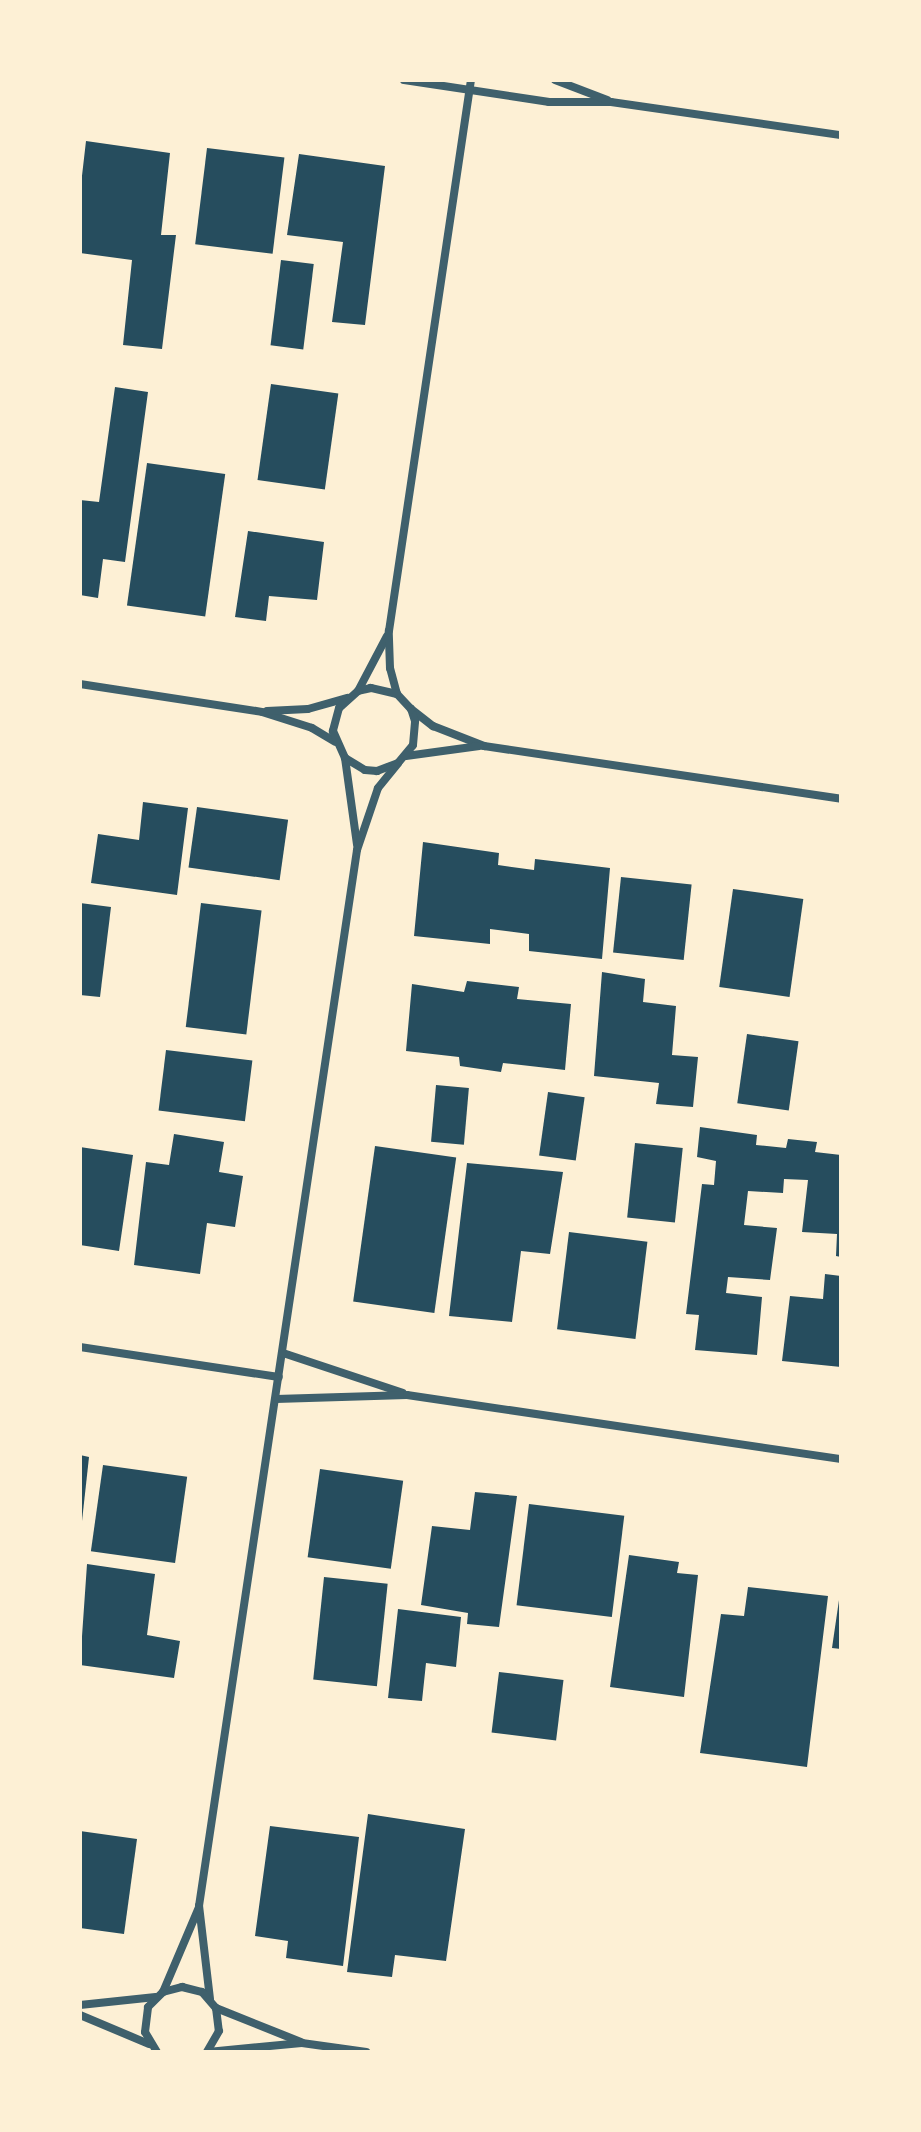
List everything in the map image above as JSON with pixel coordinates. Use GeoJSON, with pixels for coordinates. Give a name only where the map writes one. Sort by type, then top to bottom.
{"type":"FeatureCollection","features":[{"type":"Feature","properties":{"kind":"street"},"geometry":{"type":"LineString","coordinates":[[404,80],[549,102],[611,102],[841,135]]}},
{"type":"Feature","properties":{"kind":"street"},"geometry":{"type":"LineString","coordinates":[[397,694],[390,668],[389,631],[471,80]]}},
{"type":"Feature","properties":{"kind":"street"},"geometry":{"type":"LineString","coordinates":[[555,80],[611,102]]}},
{"type":"Feature","properties":{"kind":"street"},"geometry":{"type":"LineString","coordinates":[[358,691],[389,631]]}},
{"type":"Feature","properties":{"kind":"street"},"geometry":{"type":"LineString","coordinates":[[80,684],[262,712],[312,728],[335,742],[345,758],[353,799],[357,850]]}},
{"type":"Feature","properties":{"kind":"street"},"geometry":{"type":"LineString","coordinates":[[262,712],[308,709],[347,698],[358,691],[384,689],[397,694],[433,726],[484,746],[841,799]]}},
{"type":"Feature","properties":{"kind":"street"},"geometry":{"type":"LineString","coordinates":[[335,742],[335,719],[347,698]]}},
{"type":"Feature","properties":{"kind":"street"},"geometry":{"type":"LineString","coordinates":[[210,1999],[199,1906],[357,850],[378,788],[406,756],[416,734],[411,709]]}},
{"type":"Feature","properties":{"kind":"street"},"geometry":{"type":"LineString","coordinates":[[406,756],[484,746]]}},
{"type":"Feature","properties":{"kind":"street"},"geometry":{"type":"LineString","coordinates":[[345,758],[365,770],[377,771],[398,763]]}},
{"type":"Feature","properties":{"kind":"street"},"geometry":{"type":"LineString","coordinates":[[80,1347],[279,1377]]}},
{"type":"Feature","properties":{"kind":"street"},"geometry":{"type":"LineString","coordinates":[[283,1353],[407,1395]]}},
{"type":"Feature","properties":{"kind":"street"},"geometry":{"type":"LineString","coordinates":[[276,1399],[407,1395],[841,1459]]}},
{"type":"Feature","properties":{"kind":"street"},"geometry":{"type":"LineString","coordinates":[[154,2050],[144,2020],[159,1995],[199,1906]]}},
{"type":"Feature","properties":{"kind":"street"},"geometry":{"type":"LineString","coordinates":[[80,2005],[159,1995],[172,1988],[193,1988],[210,1999],[216,2008],[219,2031],[207,2052]]}},
{"type":"Feature","properties":{"kind":"street"},"geometry":{"type":"LineString","coordinates":[[216,2008],[302,2043]]}},
{"type":"Feature","properties":{"kind":"street"},"geometry":{"type":"LineString","coordinates":[[80,2015],[154,2050]]}},
{"type":"Feature","properties":{"kind":"street"},"geometry":{"type":"LineString","coordinates":[[207,2052],[302,2043],[366,2052]]}},
{"type":"Feature","properties":{"kind":"building"},"geometry":{"type":"Polygon","coordinates":[[[86,141],[170,153],[161,235],[176,235],[162,349],[123,345],[132,260],[80,253],[80,193],[86,141]]]}},
{"type":"Feature","properties":{"kind":"building"},"geometry":{"type":"Polygon","coordinates":[[[207,148],[284,158],[273,254],[195,244],[207,148]]]}},
{"type":"Feature","properties":{"kind":"building"},"geometry":{"type":"Polygon","coordinates":[[[299,154],[385,166],[365,325],[332,322],[343,242],[287,235],[299,154]]]}},
{"type":"Feature","properties":{"kind":"building"},"geometry":{"type":"Polygon","coordinates":[[[281,260],[314,264],[303,349],[271,345],[281,260]]]}},
{"type":"Feature","properties":{"kind":"building"},"geometry":{"type":"Polygon","coordinates":[[[271,384],[338,393],[325,490],[258,480],[271,384]]]}},
{"type":"Feature","properties":{"kind":"building"},"geometry":{"type":"Polygon","coordinates":[[[115,387],[148,392],[125,562],[103,559],[98,598],[80,595],[80,500],[99,502],[115,387]]]}},
{"type":"Feature","properties":{"kind":"building"},"geometry":{"type":"Polygon","coordinates":[[[147,463],[225,474],[205,617],[127,606],[147,463]]]}},
{"type":"Feature","properties":{"kind":"building"},"geometry":{"type":"Polygon","coordinates":[[[248,531],[324,542],[317,600],[269,596],[266,621],[235,617],[248,531]]]}},
{"type":"Feature","properties":{"kind":"building"},"geometry":{"type":"Polygon","coordinates":[[[143,802],[188,808],[177,895],[91,883],[98,834],[139,840],[143,802]]]}},
{"type":"Feature","properties":{"kind":"building"},"geometry":{"type":"Polygon","coordinates":[[[197,807],[288,820],[280,880],[189,867],[197,807]]]}},
{"type":"Feature","properties":{"kind":"building"},"geometry":{"type":"Polygon","coordinates":[[[423,842],[499,853],[498,865],[534,870],[535,859],[610,868],[602,959],[529,951],[529,934],[490,929],[490,944],[414,936],[423,842]]]}},
{"type":"Feature","properties":{"kind":"building"},"geometry":{"type":"Polygon","coordinates":[[[621,877],[692,884],[684,960],[613,953],[621,877]]]}},
{"type":"Feature","properties":{"kind":"building"},"geometry":{"type":"Polygon","coordinates":[[[733,889],[803,899],[790,997],[719,987],[733,889]]]}},
{"type":"Feature","properties":{"kind":"building"},"geometry":{"type":"Polygon","coordinates":[[[80,903],[111,907],[100,997],[80,995],[80,903]]]}},
{"type":"Feature","properties":{"kind":"building"},"geometry":{"type":"Polygon","coordinates":[[[201,903],[262,910],[246,1035],[186,1027],[201,903]]]}},
{"type":"Feature","properties":{"kind":"building"},"geometry":{"type":"Polygon","coordinates":[[[602,972],[645,979],[643,1002],[676,1006],[672,1055],[698,1057],[693,1107],[656,1104],[659,1083],[594,1076],[602,972]]]}},
{"type":"Feature","properties":{"kind":"building"},"geometry":{"type":"Polygon","coordinates":[[[467,981],[519,987],[517,999],[571,1004],[565,1070],[503,1063],[501,1072],[460,1066],[459,1057],[406,1051],[412,984],[464,992],[467,981]]]}},
{"type":"Feature","properties":{"kind":"building"},"geometry":{"type":"Polygon","coordinates":[[[747,1034],[798,1041],[789,1111],[737,1103],[747,1034]]]}},
{"type":"Feature","properties":{"kind":"building"},"geometry":{"type":"Polygon","coordinates":[[[166,1050],[252,1061],[245,1121],[159,1111],[166,1050]]]}},
{"type":"Feature","properties":{"kind":"building"},"geometry":{"type":"Polygon","coordinates":[[[436,1085],[469,1088],[464,1145],[431,1142],[436,1085]]]}},
{"type":"Feature","properties":{"kind":"building"},"geometry":{"type":"Polygon","coordinates":[[[548,1092],[585,1097],[576,1161],[539,1155],[548,1092]]]}},
{"type":"Feature","properties":{"kind":"building"},"geometry":{"type":"Polygon","coordinates":[[[700,1127],[757,1135],[756,1145],[786,1148],[788,1139],[817,1142],[815,1152],[841,1155],[841,1257],[836,1256],[837,1234],[802,1232],[808,1180],[784,1179],[783,1193],[748,1191],[744,1225],[777,1228],[770,1280],[728,1277],[726,1293],[762,1297],[757,1355],[695,1350],[699,1315],[686,1314],[702,1184],[714,1185],[716,1161],[697,1157],[700,1127]]]}},
{"type":"Feature","properties":{"kind":"building"},"geometry":{"type":"Polygon","coordinates":[[[174,1134],[224,1142],[219,1172],[243,1176],[235,1227],[207,1223],[200,1274],[134,1265],[146,1162],[169,1165],[174,1134]]]}},
{"type":"Feature","properties":{"kind":"building"},"geometry":{"type":"Polygon","coordinates":[[[635,1143],[683,1148],[675,1223],[627,1218],[635,1143]]]}},
{"type":"Feature","properties":{"kind":"building"},"geometry":{"type":"Polygon","coordinates":[[[375,1146],[456,1157],[434,1313],[353,1301],[375,1146]]]}},
{"type":"Feature","properties":{"kind":"building"},"geometry":{"type":"Polygon","coordinates":[[[80,1147],[133,1155],[119,1251],[80,1245],[80,1147]]]}},
{"type":"Feature","properties":{"kind":"building"},"geometry":{"type":"Polygon","coordinates":[[[467,1163],[563,1172],[550,1254],[521,1251],[512,1322],[449,1316],[467,1163]]]}},
{"type":"Feature","properties":{"kind":"building"},"geometry":{"type":"Polygon","coordinates":[[[569,1232],[647,1242],[635,1339],[557,1329],[569,1232]]]}},
{"type":"Feature","properties":{"kind":"building"},"geometry":{"type":"Polygon","coordinates":[[[825,1274],[841,1276],[841,1367],[782,1361],[790,1296],[823,1299],[825,1274]]]}},
{"type":"Feature","properties":{"kind":"building"},"geometry":{"type":"Polygon","coordinates":[[[80,1455],[89,1457],[82,1521],[80,1521],[80,1455]]]}},
{"type":"Feature","properties":{"kind":"building"},"geometry":{"type":"Polygon","coordinates":[[[103,1465],[187,1477],[175,1563],[91,1551],[103,1465]]]}},
{"type":"Feature","properties":{"kind":"building"},"geometry":{"type":"Polygon","coordinates":[[[320,1469],[403,1481],[391,1569],[308,1557],[320,1469]]]}},
{"type":"Feature","properties":{"kind":"building"},"geometry":{"type":"Polygon","coordinates":[[[475,1492],[517,1496],[499,1627],[467,1624],[468,1613],[421,1605],[432,1526],[470,1530],[475,1492]]]}},
{"type":"Feature","properties":{"kind":"building"},"geometry":{"type":"Polygon","coordinates":[[[529,1504],[624,1516],[612,1617],[517,1605],[529,1504]]]}},
{"type":"Feature","properties":{"kind":"building"},"geometry":{"type":"Polygon","coordinates":[[[629,1555],[679,1562],[677,1573],[698,1575],[684,1697],[610,1687],[629,1555]]]}},
{"type":"Feature","properties":{"kind":"building"},"geometry":{"type":"Polygon","coordinates":[[[87,1564],[155,1574],[147,1635],[180,1641],[174,1678],[80,1665],[87,1564]]]}},
{"type":"Feature","properties":{"kind":"building"},"geometry":{"type":"Polygon","coordinates":[[[324,1577],[388,1584],[377,1686],[313,1679],[324,1577]]]}},
{"type":"Feature","properties":{"kind":"building"},"geometry":{"type":"Polygon","coordinates":[[[748,1587],[828,1596],[807,1767],[700,1753],[721,1614],[744,1616],[748,1587]]]}},
{"type":"Feature","properties":{"kind":"building"},"geometry":{"type":"Polygon","coordinates":[[[841,1600],[841,1649],[832,1648],[841,1600]]]}},
{"type":"Feature","properties":{"kind":"building"},"geometry":{"type":"Polygon","coordinates":[[[398,1609],[461,1617],[456,1667],[426,1663],[422,1701],[388,1698],[398,1609]]]}},
{"type":"Feature","properties":{"kind":"building"},"geometry":{"type":"Polygon","coordinates":[[[499,1672],[564,1680],[556,1740],[492,1733],[499,1672]]]}},
{"type":"Feature","properties":{"kind":"building"},"geometry":{"type":"Polygon","coordinates":[[[368,1814],[465,1829],[446,1961],[395,1955],[392,1977],[347,1972],[368,1814]]]}},
{"type":"Feature","properties":{"kind":"building"},"geometry":{"type":"Polygon","coordinates":[[[270,1826],[359,1837],[343,1966],[286,1958],[288,1941],[255,1936],[270,1826]]]}},
{"type":"Feature","properties":{"kind":"building"},"geometry":{"type":"Polygon","coordinates":[[[80,1831],[137,1839],[124,1934],[80,1928],[80,1831]]]}}]}
